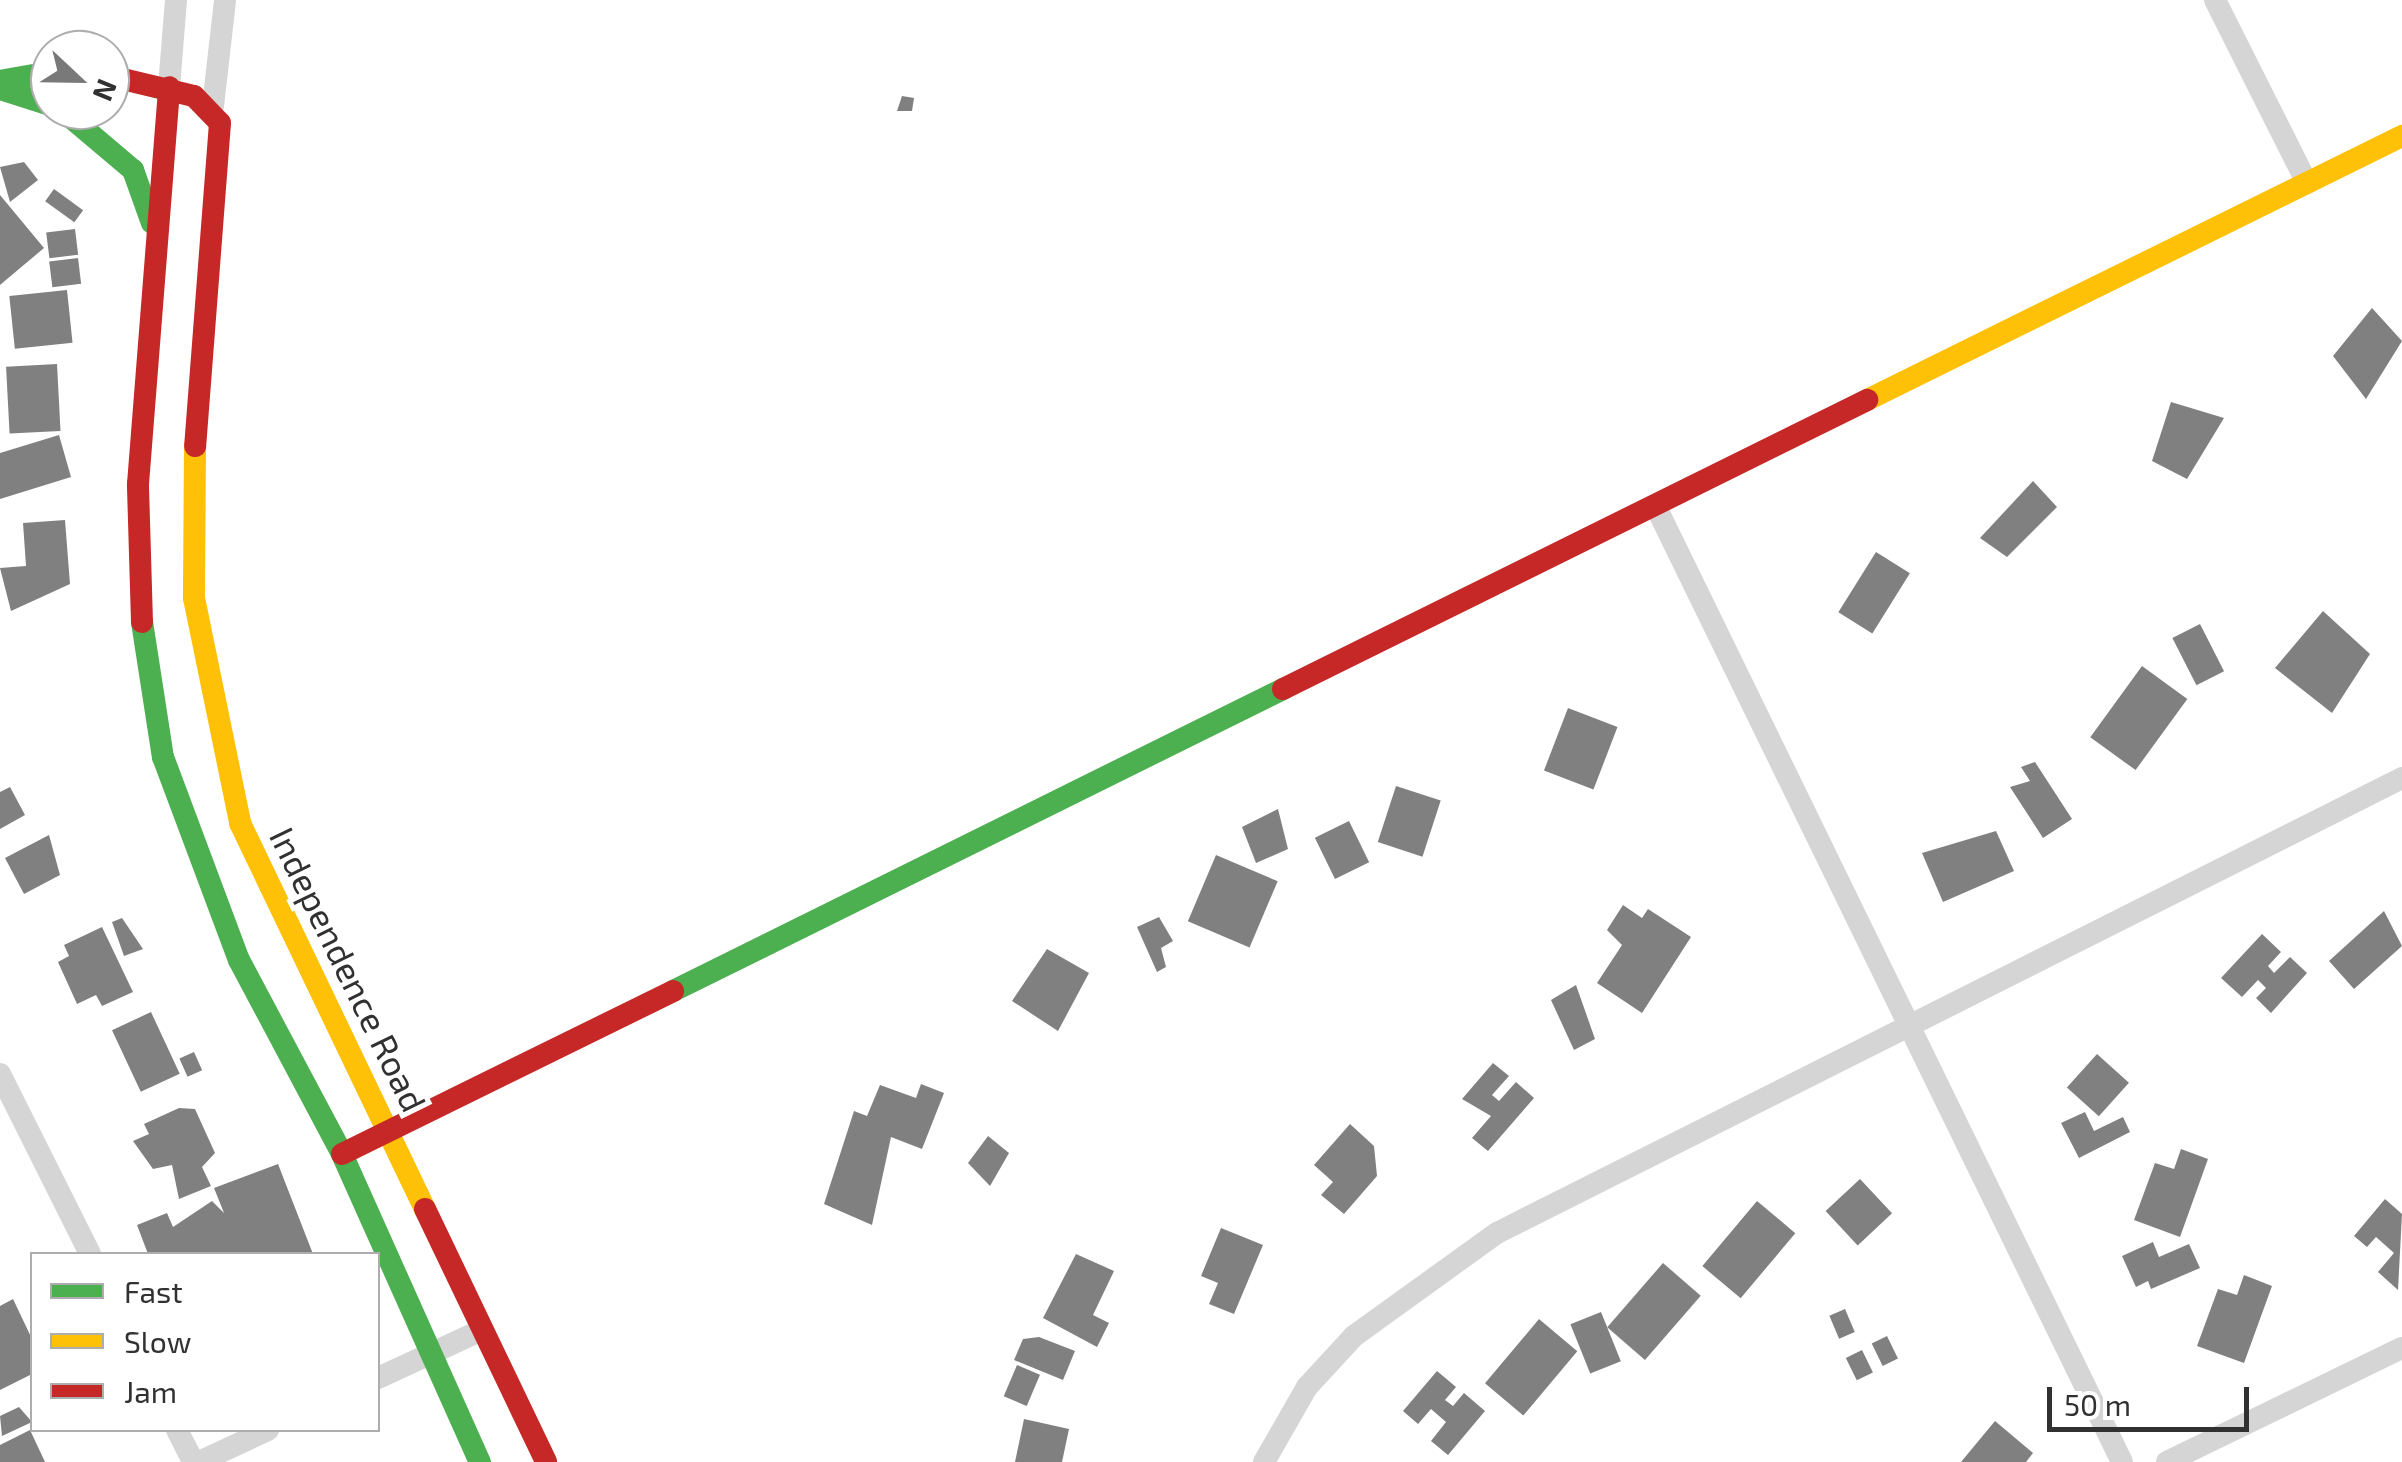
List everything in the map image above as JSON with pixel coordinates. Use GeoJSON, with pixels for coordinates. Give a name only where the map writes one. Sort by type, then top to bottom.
{"type":"FeatureCollection","features":[{"type":"Feature","properties":{"kind":"main road"},"geometry":{"type":"LineString","coordinates":[[0,81],[30,76]]}},
{"type":"Feature","properties":{"kind":"main road"},"geometry":{"type":"LineString","coordinates":[[130,80],[170,87],[212,106]]}},
{"type":"Feature","properties":{"kind":"main road"},"geometry":{"type":"LineString","coordinates":[[170,87],[156,259],[138,594],[163,758],[239,960],[342,1154],[480,1462]]}},
{"type":"Feature","properties":{"kind":"main road"},"geometry":{"type":"LineString","coordinates":[[0,89],[30,99]]}},
{"type":"Feature","properties":{"kind":"main road","name":"Independence Road"},"geometry":{"type":"LineString","coordinates":[[212,106],[223,146],[191,491],[206,678],[240,823],[546,1462]]}},
{"type":"Feature","properties":{"kind":"main road"},"geometry":{"type":"LineString","coordinates":[[85,130],[132,170],[150,205],[156,259]]}},
{"type":"Feature","properties":{"kind":"main road"},"geometry":{"type":"LineString","coordinates":[[342,1154],[1657,509],[2402,136]]}},
{"type":"Feature","properties":{"kind":"street"},"geometry":{"type":"LineString","coordinates":[[170,87],[176,0]]}},
{"type":"Feature","properties":{"kind":"street","name":"Independence Road"},"geometry":{"type":"LineString","coordinates":[[212,106],[225,0]]}},
{"type":"Feature","properties":{"kind":"street"},"geometry":{"type":"LineString","coordinates":[[2215,0],[2308,182]]}},
{"type":"Feature","properties":{"kind":"street"},"geometry":{"type":"LineString","coordinates":[[1657,509],[2122,1462]]}},
{"type":"Feature","properties":{"kind":"street"},"geometry":{"type":"LineString","coordinates":[[1264,1462],[1307,1387],[1410,1287],[1558,1200],[2402,778]]}},
{"type":"Feature","properties":{"kind":"street"},"geometry":{"type":"LineString","coordinates":[[0,1074],[89,1252]]}},
{"type":"Feature","properties":{"kind":"street"},"geometry":{"type":"LineString","coordinates":[[380,1377],[482,1330]]}},
{"type":"Feature","properties":{"kind":"street"},"geometry":{"type":"LineString","coordinates":[[2167,1462],[2402,1348]]}},
{"type":"Feature","properties":{"kind":"street"},"geometry":{"type":"LineString","coordinates":[[178,1432],[196,1462],[264,1432]]}},
{"type":"Feature","properties":{"kind":"building"},"geometry":{"type":"Polygon","coordinates":[[[902,96],[914,98],[912,111],[897,111],[902,96]]]}},
{"type":"Feature","properties":{"kind":"building"},"geometry":{"type":"Polygon","coordinates":[[[24,162],[38,180],[10,202],[0,167],[24,162]]]}},
{"type":"Feature","properties":{"kind":"building"},"geometry":{"type":"Polygon","coordinates":[[[54,189],[83,210],[74,222],[45,201],[54,189]]]}},
{"type":"Feature","properties":{"kind":"building"},"geometry":{"type":"Polygon","coordinates":[[[0,195],[44,248],[0,285],[0,195]]]}},
{"type":"Feature","properties":{"kind":"building"},"geometry":{"type":"Polygon","coordinates":[[[75,229],[78,255],[49,258],[46,233],[75,229]]]}},
{"type":"Feature","properties":{"kind":"building"},"geometry":{"type":"Polygon","coordinates":[[[78,258],[81,284],[52,287],[49,262],[78,258]]]}},
{"type":"Feature","properties":{"kind":"building"},"geometry":{"type":"Polygon","coordinates":[[[67,290],[73,343],[15,349],[9,296],[67,290]]]}},
{"type":"Feature","properties":{"kind":"building"},"geometry":{"type":"Polygon","coordinates":[[[2372,308],[2402,341],[2366,399],[2333,356],[2372,308]]]}},
{"type":"Feature","properties":{"kind":"building"},"geometry":{"type":"Polygon","coordinates":[[[57,364],[61,431],[10,434],[6,367],[57,364]]]}},
{"type":"Feature","properties":{"kind":"building"},"geometry":{"type":"Polygon","coordinates":[[[2171,402],[2224,418],[2187,479],[2152,461],[2171,402]]]}},
{"type":"Feature","properties":{"kind":"building"},"geometry":{"type":"Polygon","coordinates":[[[59,435],[71,477],[0,499],[0,453],[59,435]]]}},
{"type":"Feature","properties":{"kind":"building"},"geometry":{"type":"Polygon","coordinates":[[[2033,481],[2057,507],[2007,557],[1980,538],[2033,481]]]}},
{"type":"Feature","properties":{"kind":"building"},"geometry":{"type":"Polygon","coordinates":[[[65,520],[70,584],[11,611],[0,568],[26,566],[23,523],[65,520]]]}},
{"type":"Feature","properties":{"kind":"building"},"geometry":{"type":"Polygon","coordinates":[[[1876,552],[1910,573],[1872,633],[1838,612],[1876,552]]]}},
{"type":"Feature","properties":{"kind":"building"},"geometry":{"type":"Polygon","coordinates":[[[2323,611],[2370,654],[2332,713],[2275,668],[2323,611]]]}},
{"type":"Feature","properties":{"kind":"building"},"geometry":{"type":"Polygon","coordinates":[[[2200,624],[2224,671],[2196,685],[2172,638],[2200,624]]]}},
{"type":"Feature","properties":{"kind":"building"},"geometry":{"type":"Polygon","coordinates":[[[2142,666],[2187,699],[2136,770],[2090,737],[2142,666]]]}},
{"type":"Feature","properties":{"kind":"building"},"geometry":{"type":"Polygon","coordinates":[[[1568,708],[1617,727],[1593,790],[1544,771],[1568,708]]]}},
{"type":"Feature","properties":{"kind":"building"},"geometry":{"type":"Polygon","coordinates":[[[2035,762],[2072,819],[2043,838],[2010,787],[2030,781],[2021,767],[2035,762]]]}},
{"type":"Feature","properties":{"kind":"building"},"geometry":{"type":"Polygon","coordinates":[[[1396,786],[1441,801],[1422,857],[1378,842],[1396,786]]]}},
{"type":"Feature","properties":{"kind":"building"},"geometry":{"type":"Polygon","coordinates":[[[10,787],[25,815],[0,829],[0,792],[10,787]]]}},
{"type":"Feature","properties":{"kind":"building"},"geometry":{"type":"Polygon","coordinates":[[[1278,809],[1288,849],[1256,863],[1242,827],[1278,809]]]}},
{"type":"Feature","properties":{"kind":"building"},"geometry":{"type":"Polygon","coordinates":[[[1349,821],[1369,862],[1335,879],[1315,838],[1349,821]]]}},
{"type":"Feature","properties":{"kind":"building"},"geometry":{"type":"Polygon","coordinates":[[[1996,831],[2014,871],[1943,902],[1922,853],[1996,831]]]}},
{"type":"Feature","properties":{"kind":"building"},"geometry":{"type":"Polygon","coordinates":[[[49,835],[60,875],[24,894],[5,858],[49,835]]]}},
{"type":"Feature","properties":{"kind":"building"},"geometry":{"type":"Polygon","coordinates":[[[1216,855],[1278,881],[1250,947],[1188,921],[1216,855]]]}},
{"type":"Feature","properties":{"kind":"building"},"geometry":{"type":"Polygon","coordinates":[[[1623,905],[1642,918],[1648,909],[1691,937],[1642,1013],[1597,983],[1622,945],[1607,930],[1623,905]]]}},
{"type":"Feature","properties":{"kind":"building"},"geometry":{"type":"Polygon","coordinates":[[[2384,911],[2402,946],[2354,989],[2329,961],[2384,911]]]}},
{"type":"Feature","properties":{"kind":"building"},"geometry":{"type":"Polygon","coordinates":[[[1159,917],[1173,941],[1161,948],[1166,967],[1157,972],[1137,927],[1159,917]]]}},
{"type":"Feature","properties":{"kind":"building"},"geometry":{"type":"Polygon","coordinates":[[[122,918],[143,949],[124,956],[112,922],[122,918]]]}},
{"type":"Feature","properties":{"kind":"building"},"geometry":{"type":"Polygon","coordinates":[[[102,927],[133,992],[102,1006],[96,995],[77,1004],[58,962],[69,956],[64,945],[102,927]]]}},
{"type":"Feature","properties":{"kind":"building"},"geometry":{"type":"Polygon","coordinates":[[[2262,934],[2281,952],[2268,966],[2274,973],[2290,957],[2307,973],[2271,1013],[2256,998],[2266,988],[2258,980],[2242,997],[2221,978],[2262,934]]]}},
{"type":"Feature","properties":{"kind":"building"},"geometry":{"type":"Polygon","coordinates":[[[1047,949],[1089,973],[1058,1031],[1012,1001],[1047,949]]]}},
{"type":"Feature","properties":{"kind":"building"},"geometry":{"type":"Polygon","coordinates":[[[1576,985],[1595,1039],[1574,1050],[1551,1000],[1576,985]]]}},
{"type":"Feature","properties":{"kind":"building"},"geometry":{"type":"Polygon","coordinates":[[[151,1012],[180,1074],[141,1092],[112,1030],[151,1012]]]}},
{"type":"Feature","properties":{"kind":"building"},"geometry":{"type":"Polygon","coordinates":[[[194,1052],[202,1070],[188,1077],[179,1059],[194,1052]]]}},
{"type":"Feature","properties":{"kind":"building"},"geometry":{"type":"Polygon","coordinates":[[[2097,1054],[2129,1083],[2099,1116],[2067,1087],[2097,1054]]]}},
{"type":"Feature","properties":{"kind":"building"},"geometry":{"type":"Polygon","coordinates":[[[1493,1063],[1509,1076],[1492,1095],[1499,1101],[1516,1082],[1534,1098],[1488,1151],[1472,1138],[1491,1116],[1462,1099],[1493,1063]]]}},
{"type":"Feature","properties":{"kind":"building"},"geometry":{"type":"Polygon","coordinates":[[[921,1084],[944,1093],[922,1149],[891,1137],[872,1225],[824,1204],[854,1111],[867,1116],[880,1085],[916,1098],[921,1084]]]}},
{"type":"Feature","properties":{"kind":"building"},"geometry":{"type":"Polygon","coordinates":[[[179,1108],[195,1109],[215,1153],[202,1167],[211,1186],[179,1199],[172,1165],[153,1169],[133,1141],[149,1134],[144,1124],[179,1108]]]}},
{"type":"Feature","properties":{"kind":"building"},"geometry":{"type":"Polygon","coordinates":[[[2085,1112],[2094,1131],[2123,1117],[2130,1132],[2079,1158],[2061,1123],[2085,1112]]]}},
{"type":"Feature","properties":{"kind":"building"},"geometry":{"type":"Polygon","coordinates":[[[1350,1124],[1374,1146],[1377,1176],[1344,1214],[1321,1195],[1333,1182],[1314,1165],[1350,1124]]]}},
{"type":"Feature","properties":{"kind":"building"},"geometry":{"type":"Polygon","coordinates":[[[988,1136],[1009,1153],[990,1186],[968,1163],[988,1136]]]}},
{"type":"Feature","properties":{"kind":"building"},"geometry":{"type":"Polygon","coordinates":[[[2181,1149],[2208,1159],[2180,1237],[2134,1220],[2155,1163],[2174,1169],[2181,1149]]]}},
{"type":"Feature","properties":{"kind":"building"},"geometry":{"type":"Polygon","coordinates":[[[278,1164],[312,1252],[147,1252],[137,1225],[167,1213],[173,1227],[212,1201],[224,1213],[214,1188],[278,1164]]]}},
{"type":"Feature","properties":{"kind":"building"},"geometry":{"type":"Polygon","coordinates":[[[1860,1179],[1892,1213],[1858,1245],[1826,1211],[1860,1179]]]}},
{"type":"Feature","properties":{"kind":"building"},"geometry":{"type":"Polygon","coordinates":[[[2385,1199],[2402,1214],[2398,1290],[2378,1272],[2394,1253],[2376,1237],[2367,1247],[2354,1236],[2385,1199]]]}},
{"type":"Feature","properties":{"kind":"building"},"geometry":{"type":"Polygon","coordinates":[[[1757,1201],[1795,1233],[1741,1298],[1702,1266],[1757,1201]]]}},
{"type":"Feature","properties":{"kind":"building"},"geometry":{"type":"Polygon","coordinates":[[[1221,1228],[1263,1245],[1234,1314],[1209,1304],[1218,1283],[1201,1276],[1221,1228]]]}},
{"type":"Feature","properties":{"kind":"building"},"geometry":{"type":"Polygon","coordinates":[[[2153,1242],[2159,1257],[2189,1244],[2200,1268],[2151,1289],[2148,1281],[2136,1287],[2122,1256],[2153,1242]]]}},
{"type":"Feature","properties":{"kind":"building"},"geometry":{"type":"Polygon","coordinates":[[[1076,1254],[1114,1271],[1093,1315],[1109,1323],[1097,1347],[1043,1318],[1076,1254]]]}},
{"type":"Feature","properties":{"kind":"building"},"geometry":{"type":"Polygon","coordinates":[[[1663,1263],[1701,1296],[1645,1360],[1607,1327],[1663,1263]]]}},
{"type":"Feature","properties":{"kind":"building"},"geometry":{"type":"Polygon","coordinates":[[[2244,1275],[2272,1286],[2244,1363],[2197,1346],[2218,1289],[2237,1295],[2244,1275]]]}},
{"type":"Feature","properties":{"kind":"building"},"geometry":{"type":"Polygon","coordinates":[[[13,1299],[30,1335],[30,1375],[0,1390],[0,1306],[13,1299]]]}},
{"type":"Feature","properties":{"kind":"building"},"geometry":{"type":"Polygon","coordinates":[[[1845,1309],[1855,1332],[1839,1339],[1829,1316],[1845,1309]]]}},
{"type":"Feature","properties":{"kind":"building"},"geometry":{"type":"Polygon","coordinates":[[[1601,1312],[1621,1361],[1590,1374],[1570,1324],[1601,1312]]]}},
{"type":"Feature","properties":{"kind":"building"},"geometry":{"type":"Polygon","coordinates":[[[1539,1319],[1577,1351],[1523,1415],[1485,1383],[1539,1319]]]}},
{"type":"Feature","properties":{"kind":"building"},"geometry":{"type":"Polygon","coordinates":[[[1887,1336],[1898,1358],[1883,1366],[1872,1343],[1887,1336]]]}},
{"type":"Feature","properties":{"kind":"building"},"geometry":{"type":"Polygon","coordinates":[[[1039,1337],[1075,1351],[1063,1380],[1014,1360],[1023,1339],[1039,1337]]]}},
{"type":"Feature","properties":{"kind":"building"},"geometry":{"type":"Polygon","coordinates":[[[1862,1350],[1873,1372],[1857,1380],[1846,1358],[1862,1350]]]}},
{"type":"Feature","properties":{"kind":"building"},"geometry":{"type":"Polygon","coordinates":[[[1017,1365],[1040,1375],[1027,1406],[1004,1396],[1017,1365]]]}},
{"type":"Feature","properties":{"kind":"building"},"geometry":{"type":"Polygon","coordinates":[[[1437,1371],[1456,1387],[1445,1400],[1453,1406],[1464,1393],[1485,1411],[1448,1455],[1431,1441],[1446,1422],[1431,1409],[1418,1424],[1403,1411],[1437,1371]]]}},
{"type":"Feature","properties":{"kind":"building"},"geometry":{"type":"Polygon","coordinates":[[[19,1407],[30,1423],[2,1436],[0,1416],[19,1407]]]}},
{"type":"Feature","properties":{"kind":"building"},"geometry":{"type":"Polygon","coordinates":[[[1024,1419],[1069,1429],[1062,1462],[1015,1462],[1024,1419]]]}},
{"type":"Feature","properties":{"kind":"building"},"geometry":{"type":"Polygon","coordinates":[[[1995,1421],[2033,1453],[2026,1462],[1961,1462],[1995,1421]]]}},
{"type":"Feature","properties":{"kind":"building"},"geometry":{"type":"Polygon","coordinates":[[[30,1430],[45,1462],[0,1462],[0,1445],[30,1430]]]}},
{"type":"Feature","properties":{"kind":"traffic: fast"},"geometry":{"type":"LineString","coordinates":[[0,81],[30,76]]}},
{"type":"Feature","properties":{"kind":"traffic: fast"},"geometry":{"type":"LineString","coordinates":[[0,89],[30,99]]}},
{"type":"Feature","properties":{"kind":"traffic: fast"},"geometry":{"type":"LineString","coordinates":[[86,130],[133,170],[152,223]]}},
{"type":"Feature","properties":{"kind":"traffic: fast"},"geometry":{"type":"LineString","coordinates":[[142,622],[163,757],[239,960],[342,1154],[480,1462]]}},
{"type":"Feature","properties":{"kind":"traffic: fast"},"geometry":{"type":"LineString","coordinates":[[673,991],[1283,689]]}},
{"type":"Feature","properties":{"kind":"traffic: slow"},"geometry":{"type":"LineString","coordinates":[[1867,400],[2402,136]]}},
{"type":"Feature","properties":{"kind":"traffic: slow"},"geometry":{"type":"LineString","coordinates":[[195,446],[194,598],[240,823],[425,1209]]}},
{"type":"Feature","properties":{"kind":"traffic: jam"},"geometry":{"type":"LineString","coordinates":[[130,81],[194,96],[220,123],[195,446]]}},
{"type":"Feature","properties":{"kind":"traffic: jam"},"geometry":{"type":"LineString","coordinates":[[142,622],[138,484],[169,87]]}},
{"type":"Feature","properties":{"kind":"traffic: jam"},"geometry":{"type":"LineString","coordinates":[[1283,689],[1867,400]]}},
{"type":"Feature","properties":{"kind":"traffic: jam"},"geometry":{"type":"LineString","coordinates":[[342,1154],[673,991]]}},
{"type":"Feature","properties":{"kind":"traffic: jam"},"geometry":{"type":"LineString","coordinates":[[425,1209],[546,1462]]}}]}
